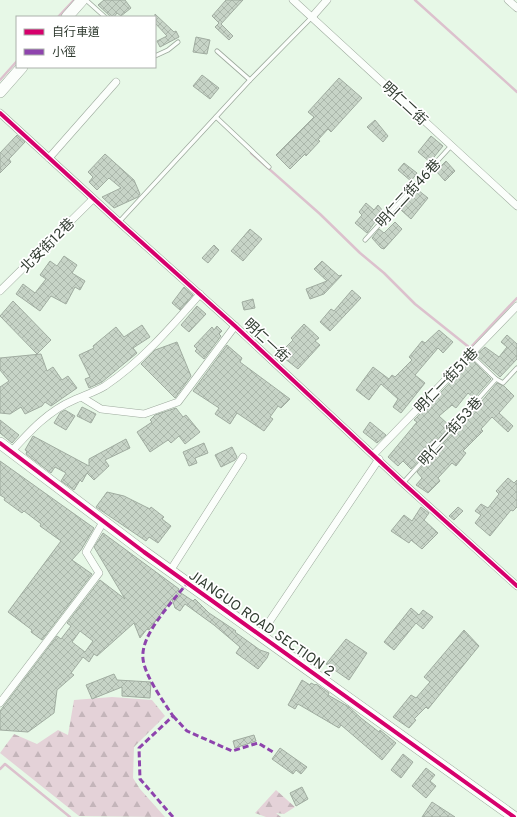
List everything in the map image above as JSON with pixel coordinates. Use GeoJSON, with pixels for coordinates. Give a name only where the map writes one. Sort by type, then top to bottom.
{"type":"FeatureCollection","features":[{"type":"Feature","properties":{"kind":"street"},"geometry":{"type":"LineString","coordinates":[[68,16],[82,0]]}},
{"type":"Feature","properties":{"kind":"street","name":"明仁二街"},"geometry":{"type":"LineString","coordinates":[[293,0],[517,206]]}},
{"type":"Feature","properties":{"kind":"street"},"geometry":{"type":"LineString","coordinates":[[312,17],[328,0]]}},
{"type":"Feature","properties":{"kind":"street"},"geometry":{"type":"LineString","coordinates":[[508,0],[517,8]]}},
{"type":"Feature","properties":{"kind":"street"},"geometry":{"type":"LineString","coordinates":[[0,92],[21,68]]}},
{"type":"Feature","properties":{"kind":"street"},"geometry":{"type":"LineString","coordinates":[[49,158],[116,82]]}},
{"type":"Feature","properties":{"kind":"street","name":"明仁一街"},"geometry":{"type":"LineString","coordinates":[[0,113],[235,326],[377,457],[403,483],[517,586]]}},
{"type":"Feature","properties":{"kind":"street","name":"北安街12巷"},"geometry":{"type":"LineString","coordinates":[[0,291],[94,199]]}},
{"type":"Feature","properties":{"kind":"street"},"geometry":{"type":"LineString","coordinates":[[11,452],[40,421],[76,399],[83,398],[105,386],[155,345],[200,294]]}},
{"type":"Feature","properties":{"kind":"street","name":"明仁一街51巷"},"geometry":{"type":"LineString","coordinates":[[261,634],[377,457],[470,354],[517,306]]}},
{"type":"Feature","properties":{"kind":"street"},"geometry":{"type":"LineString","coordinates":[[83,398],[101,410],[144,414],[178,402],[235,326]]}},
{"type":"Feature","properties":{"kind":"street","name":"JIANGUO ROAD SECTION 2"},"geometry":{"type":"LineString","coordinates":[[0,443],[170,571],[261,634],[514,817]]}},
{"type":"Feature","properties":{"kind":"street"},"geometry":{"type":"LineString","coordinates":[[170,571],[243,458]]}},
{"type":"Feature","properties":{"kind":"street"},"geometry":{"type":"LineString","coordinates":[[0,703],[99,573],[86,552],[103,522]]}},
{"type":"Feature","properties":{"kind":"lane"},"geometry":{"type":"LineString","coordinates":[[86,0],[104,16]]}},
{"type":"Feature","properties":{"kind":"lane"},"geometry":{"type":"LineString","coordinates":[[119,222],[250,80],[312,17]]}},
{"type":"Feature","properties":{"kind":"lane"},"geometry":{"type":"LineString","coordinates":[[156,56],[168,50],[178,42]]}},
{"type":"Feature","properties":{"kind":"lane"},"geometry":{"type":"LineString","coordinates":[[217,51],[250,80]]}},
{"type":"Feature","properties":{"kind":"lane"},"geometry":{"type":"LineString","coordinates":[[216,117],[269,167]]}},
{"type":"Feature","properties":{"kind":"lane","name":"明仁二街46巷"},"geometry":{"type":"LineString","coordinates":[[365,240],[451,146]]}},
{"type":"Feature","properties":{"kind":"lane"},"geometry":{"type":"LineString","coordinates":[[470,354],[496,379],[503,383],[517,368]]}},
{"type":"Feature","properties":{"kind":"lane","name":"明仁一街53巷"},"geometry":{"type":"LineString","coordinates":[[403,483],[496,379]]}},
{"type":"Feature","properties":{"kind":"green space"},"geometry":{"type":"Polygon","coordinates":[[[112,697],[152,700],[165,716],[134,747],[133,778],[140,789],[165,817],[79,816],[0,753],[14,734],[37,744],[58,730],[68,735],[74,700],[112,697]]]}},
{"type":"Feature","properties":{"kind":"green space"},"geometry":{"type":"Polygon","coordinates":[[[276,790],[295,807],[284,814],[276,813],[281,817],[266,817],[255,813],[276,790]]]}},
{"type":"Feature","properties":{"kind":"building"},"geometry":{"type":"Polygon","coordinates":[[[104,0],[125,0],[131,8],[121,16],[117,13],[115,16],[110,16],[98,5],[104,0]]]}},
{"type":"Feature","properties":{"kind":"building"},"geometry":{"type":"Polygon","coordinates":[[[226,0],[243,0],[221,24],[233,36],[229,40],[215,27],[219,23],[212,16],[226,0]]]}},
{"type":"Feature","properties":{"kind":"building"},"geometry":{"type":"Polygon","coordinates":[[[155,14],[174,32],[176,31],[179,37],[160,47],[157,41],[167,36],[156,24],[155,14]]]}},
{"type":"Feature","properties":{"kind":"building"},"geometry":{"type":"Polygon","coordinates":[[[196,37],[210,40],[207,54],[193,52],[196,37]]]}},
{"type":"Feature","properties":{"kind":"building"},"geometry":{"type":"Polygon","coordinates":[[[202,75],[219,88],[210,99],[193,86],[202,75]]]}},
{"type":"Feature","properties":{"kind":"building"},"geometry":{"type":"Polygon","coordinates":[[[339,78],[362,98],[331,132],[328,129],[318,140],[320,141],[306,156],[305,154],[290,169],[276,155],[314,117],[308,112],[339,78]]]}},
{"type":"Feature","properties":{"kind":"building"},"geometry":{"type":"Polygon","coordinates":[[[375,120],[388,136],[383,142],[367,127],[375,120]]]}},
{"type":"Feature","properties":{"kind":"building"},"geometry":{"type":"Polygon","coordinates":[[[17,135],[25,142],[9,159],[11,162],[0,173],[0,153],[17,135]]]}},
{"type":"Feature","properties":{"kind":"building"},"geometry":{"type":"Polygon","coordinates":[[[431,136],[443,146],[430,162],[418,152],[431,136]]]}},
{"type":"Feature","properties":{"kind":"building"},"geometry":{"type":"Polygon","coordinates":[[[105,154],[134,180],[140,194],[138,197],[114,208],[102,197],[121,188],[109,178],[97,190],[89,182],[93,177],[88,172],[105,154]]]}},
{"type":"Feature","properties":{"kind":"building"},"geometry":{"type":"Polygon","coordinates":[[[446,161],[455,171],[445,181],[436,171],[446,161]]]}},
{"type":"Feature","properties":{"kind":"building"},"geometry":{"type":"Polygon","coordinates":[[[404,163],[417,173],[411,181],[398,170],[404,163]]]}},
{"type":"Feature","properties":{"kind":"building"},"geometry":{"type":"Polygon","coordinates":[[[418,190],[428,198],[411,219],[401,210],[418,190]]]}},
{"type":"Feature","properties":{"kind":"building"},"geometry":{"type":"Polygon","coordinates":[[[366,203],[374,210],[378,205],[383,211],[367,233],[355,223],[362,215],[359,212],[366,203]]]}},
{"type":"Feature","properties":{"kind":"building"},"geometry":{"type":"Polygon","coordinates":[[[395,222],[402,229],[384,249],[381,248],[372,238],[379,229],[384,233],[395,222]]]}},
{"type":"Feature","properties":{"kind":"building"},"geometry":{"type":"Polygon","coordinates":[[[250,229],[262,239],[243,261],[231,251],[250,229]]]}},
{"type":"Feature","properties":{"kind":"building"},"geometry":{"type":"Polygon","coordinates":[[[214,245],[219,250],[208,263],[202,258],[214,245]]]}},
{"type":"Feature","properties":{"kind":"building"},"geometry":{"type":"Polygon","coordinates":[[[64,256],[77,265],[72,273],[85,281],[80,290],[75,287],[66,304],[51,296],[40,311],[16,294],[23,284],[35,293],[46,279],[40,275],[50,261],[57,266],[64,256]]]}},
{"type":"Feature","properties":{"kind":"building"},"geometry":{"type":"Polygon","coordinates":[[[322,261],[339,276],[342,275],[324,294],[310,299],[306,289],[327,281],[314,269],[322,261]]]}},
{"type":"Feature","properties":{"kind":"building"},"geometry":{"type":"Polygon","coordinates":[[[184,287],[193,295],[180,310],[172,303],[184,287]]]}},
{"type":"Feature","properties":{"kind":"building"},"geometry":{"type":"Polygon","coordinates":[[[352,290],[361,298],[330,331],[320,322],[331,309],[334,311],[352,290]]]}},
{"type":"Feature","properties":{"kind":"building"},"geometry":{"type":"Polygon","coordinates":[[[253,299],[255,308],[244,310],[242,302],[253,299]]]}},
{"type":"Feature","properties":{"kind":"building"},"geometry":{"type":"Polygon","coordinates":[[[13,301],[51,340],[37,354],[0,316],[13,301]]]}},
{"type":"Feature","properties":{"kind":"building"},"geometry":{"type":"Polygon","coordinates":[[[197,306],[206,314],[189,332],[181,325],[197,306]]]}},
{"type":"Feature","properties":{"kind":"building"},"geometry":{"type":"Polygon","coordinates":[[[304,324],[319,338],[315,341],[320,345],[298,369],[284,358],[289,353],[285,348],[293,340],[291,338],[304,324]]]}},
{"type":"Feature","properties":{"kind":"building"},"geometry":{"type":"Polygon","coordinates":[[[142,325],[150,337],[133,348],[137,353],[102,382],[89,388],[85,379],[90,377],[79,355],[94,348],[93,346],[116,327],[124,337],[142,325]]]}},
{"type":"Feature","properties":{"kind":"building"},"geometry":{"type":"Polygon","coordinates":[[[217,326],[222,331],[219,334],[221,336],[204,359],[195,351],[197,349],[194,346],[212,327],[214,330],[217,326]]]}},
{"type":"Feature","properties":{"kind":"building"},"geometry":{"type":"Polygon","coordinates":[[[439,330],[453,342],[443,353],[438,348],[415,375],[425,383],[401,413],[393,407],[398,399],[381,384],[369,400],[356,390],[373,367],[389,379],[392,375],[395,377],[412,360],[409,357],[422,341],[425,343],[439,330]]]}},
{"type":"Feature","properties":{"kind":"building"},"geometry":{"type":"Polygon","coordinates":[[[507,335],[517,344],[517,359],[500,377],[476,355],[485,347],[499,357],[507,347],[501,342],[507,335]]]}},
{"type":"Feature","properties":{"kind":"building"},"geometry":{"type":"Polygon","coordinates":[[[177,342],[191,376],[175,398],[141,364],[155,350],[177,342]]]}},
{"type":"Feature","properties":{"kind":"building"},"geometry":{"type":"Polygon","coordinates":[[[227,345],[242,358],[240,362],[290,399],[281,408],[278,406],[270,417],[273,419],[264,431],[237,413],[230,424],[215,414],[219,408],[193,391],[227,345]]]}},
{"type":"Feature","properties":{"kind":"building"},"geometry":{"type":"Polygon","coordinates":[[[41,354],[47,371],[53,367],[62,380],[68,376],[77,388],[51,406],[45,402],[42,406],[25,414],[21,407],[10,414],[0,413],[0,387],[9,381],[0,370],[0,358],[41,354]]]}},
{"type":"Feature","properties":{"kind":"building"},"geometry":{"type":"Polygon","coordinates":[[[472,360],[491,379],[474,398],[468,393],[456,408],[452,405],[439,416],[450,426],[411,469],[403,461],[398,466],[388,457],[417,422],[414,420],[472,360]]]}},
{"type":"Feature","properties":{"kind":"building"},"geometry":{"type":"Polygon","coordinates":[[[497,383],[504,386],[514,396],[499,413],[513,426],[508,432],[492,417],[481,429],[483,431],[463,451],[466,453],[456,466],[452,463],[438,478],[440,481],[428,493],[416,485],[422,478],[417,472],[455,430],[456,432],[497,383]]]}},
{"type":"Feature","properties":{"kind":"building"},"geometry":{"type":"Polygon","coordinates":[[[82,407],[96,414],[91,423],[77,416],[82,407]]]}},
{"type":"Feature","properties":{"kind":"building"},"geometry":{"type":"Polygon","coordinates":[[[176,408],[183,417],[186,415],[200,432],[185,444],[179,436],[171,443],[168,440],[150,452],[137,432],[152,422],[150,420],[155,415],[176,408]]]}},
{"type":"Feature","properties":{"kind":"building"},"geometry":{"type":"Polygon","coordinates":[[[65,410],[75,416],[66,430],[54,423],[60,413],[65,410]]]}},
{"type":"Feature","properties":{"kind":"building"},"geometry":{"type":"Polygon","coordinates":[[[0,420],[19,435],[12,443],[0,433],[0,420]]]}},
{"type":"Feature","properties":{"kind":"building"},"geometry":{"type":"Polygon","coordinates":[[[370,422],[386,435],[377,443],[363,432],[370,422]]]}},
{"type":"Feature","properties":{"kind":"building"},"geometry":{"type":"Polygon","coordinates":[[[33,436],[89,466],[89,459],[126,439],[130,448],[105,460],[109,466],[94,480],[87,473],[82,482],[80,480],[74,490],[61,481],[66,473],[55,467],[51,473],[26,454],[27,451],[25,450],[33,436]]]}},
{"type":"Feature","properties":{"kind":"building"},"geometry":{"type":"Polygon","coordinates":[[[204,443],[208,453],[195,458],[197,463],[189,466],[183,452],[204,443]]]}},
{"type":"Feature","properties":{"kind":"building"},"geometry":{"type":"Polygon","coordinates":[[[232,447],[237,457],[235,460],[221,467],[215,455],[232,447]]]}},
{"type":"Feature","properties":{"kind":"building"},"geometry":{"type":"Polygon","coordinates":[[[0,461],[94,528],[81,550],[72,560],[92,574],[42,640],[31,632],[32,630],[8,612],[61,541],[40,526],[41,524],[24,511],[22,513],[4,500],[5,498],[0,495],[0,461]]]}},
{"type":"Feature","properties":{"kind":"building"},"geometry":{"type":"Polygon","coordinates":[[[508,478],[514,483],[517,480],[517,507],[513,511],[511,510],[490,536],[475,523],[481,515],[475,511],[481,504],[488,508],[499,494],[496,491],[508,478]]]}},
{"type":"Feature","properties":{"kind":"building"},"geometry":{"type":"Polygon","coordinates":[[[107,492],[124,496],[150,509],[151,507],[164,517],[162,519],[171,526],[158,543],[149,537],[146,541],[96,507],[107,492]]]}},
{"type":"Feature","properties":{"kind":"building"},"geometry":{"type":"Polygon","coordinates":[[[421,507],[429,513],[424,520],[438,533],[422,549],[411,540],[409,543],[391,531],[404,515],[412,521],[421,507]]]}},
{"type":"Feature","properties":{"kind":"building"},"geometry":{"type":"Polygon","coordinates":[[[458,507],[463,511],[454,520],[449,516],[458,507]]]}},
{"type":"Feature","properties":{"kind":"building"},"geometry":{"type":"Polygon","coordinates":[[[103,533],[179,589],[178,591],[193,601],[195,599],[209,613],[236,631],[235,632],[260,650],[269,653],[267,658],[258,669],[236,653],[240,647],[214,625],[185,604],[180,611],[175,608],[172,599],[149,630],[147,629],[140,638],[134,623],[97,656],[94,654],[89,662],[83,657],[71,673],[74,675],[57,690],[54,713],[28,732],[0,730],[0,711],[57,636],[61,639],[71,626],[67,623],[100,580],[125,599],[94,547],[103,533]],[[80,631],[72,642],[85,652],[93,641],[80,631]]]}},
{"type":"Feature","properties":{"kind":"building"},"geometry":{"type":"Polygon","coordinates":[[[411,608],[419,615],[423,610],[433,617],[423,629],[416,623],[394,650],[384,642],[411,608]]]}},
{"type":"Feature","properties":{"kind":"building"},"geometry":{"type":"Polygon","coordinates":[[[464,630],[479,646],[428,709],[426,707],[414,719],[416,720],[409,728],[393,717],[411,695],[416,698],[430,682],[424,677],[464,630]]]}},
{"type":"Feature","properties":{"kind":"building"},"geometry":{"type":"Polygon","coordinates":[[[346,639],[367,653],[349,680],[326,664],[346,639]]]}},
{"type":"Feature","properties":{"kind":"building"},"geometry":{"type":"Polygon","coordinates":[[[114,674],[117,680],[151,682],[150,698],[122,696],[122,687],[92,699],[86,685],[114,674]]]}},
{"type":"Feature","properties":{"kind":"building"},"geometry":{"type":"Polygon","coordinates":[[[302,680],[310,685],[311,683],[316,684],[329,693],[328,695],[349,707],[379,732],[380,730],[396,743],[382,760],[341,725],[339,728],[298,704],[295,709],[288,705],[302,680]]]}},
{"type":"Feature","properties":{"kind":"building"},"geometry":{"type":"Polygon","coordinates":[[[254,735],[256,741],[235,748],[233,741],[254,735]]]}},
{"type":"Feature","properties":{"kind":"building"},"geometry":{"type":"Polygon","coordinates":[[[280,748],[307,767],[301,774],[296,770],[293,774],[272,759],[280,748]]]}},
{"type":"Feature","properties":{"kind":"building"},"geometry":{"type":"Polygon","coordinates":[[[403,754],[413,762],[401,778],[391,770],[403,754]]]}},
{"type":"Feature","properties":{"kind":"building"},"geometry":{"type":"Polygon","coordinates":[[[426,768],[435,775],[430,781],[436,786],[426,798],[412,786],[426,768]]]}},
{"type":"Feature","properties":{"kind":"building"},"geometry":{"type":"Polygon","coordinates":[[[302,787],[308,799],[296,806],[290,793],[302,787]]]}},
{"type":"Feature","properties":{"kind":"building"},"geometry":{"type":"Polygon","coordinates":[[[432,802],[455,817],[422,817],[432,802]]]}},
{"type":"Feature","properties":{"kind":"waterway"},"geometry":{"type":"LineString","coordinates":[[59,16],[74,0]]}},
{"type":"Feature","properties":{"kind":"waterway"},"geometry":{"type":"LineString","coordinates":[[415,0],[517,92]]}},
{"type":"Feature","properties":{"kind":"waterway"},"geometry":{"type":"LineString","coordinates":[[0,80],[16,62]]}},
{"type":"Feature","properties":{"kind":"waterway"},"geometry":{"type":"LineString","coordinates":[[251,153],[320,214],[415,304],[470,348],[517,298]]}},
{"type":"Feature","properties":{"kind":"waterway"},"geometry":{"type":"LineString","coordinates":[[0,769],[5,764],[70,817]]}},
{"type":"Feature","properties":{"kind":"marked path"},"geometry":{"type":"LineString","coordinates":[[173,817],[140,779],[139,748],[173,716],[147,673],[144,666],[143,649],[152,629],[187,583]]}},
{"type":"Feature","properties":{"kind":"marked path"},"geometry":{"type":"LineString","coordinates":[[173,716],[187,731],[232,751],[258,743],[273,752]]}},
{"type":"Feature","properties":{"kind":"cycle path"},"geometry":{"type":"LineString","coordinates":[[0,113],[235,326],[403,483],[517,586]]}},
{"type":"Feature","properties":{"kind":"cycle path"},"geometry":{"type":"LineString","coordinates":[[0,443],[144,552],[514,817]]}}]}
